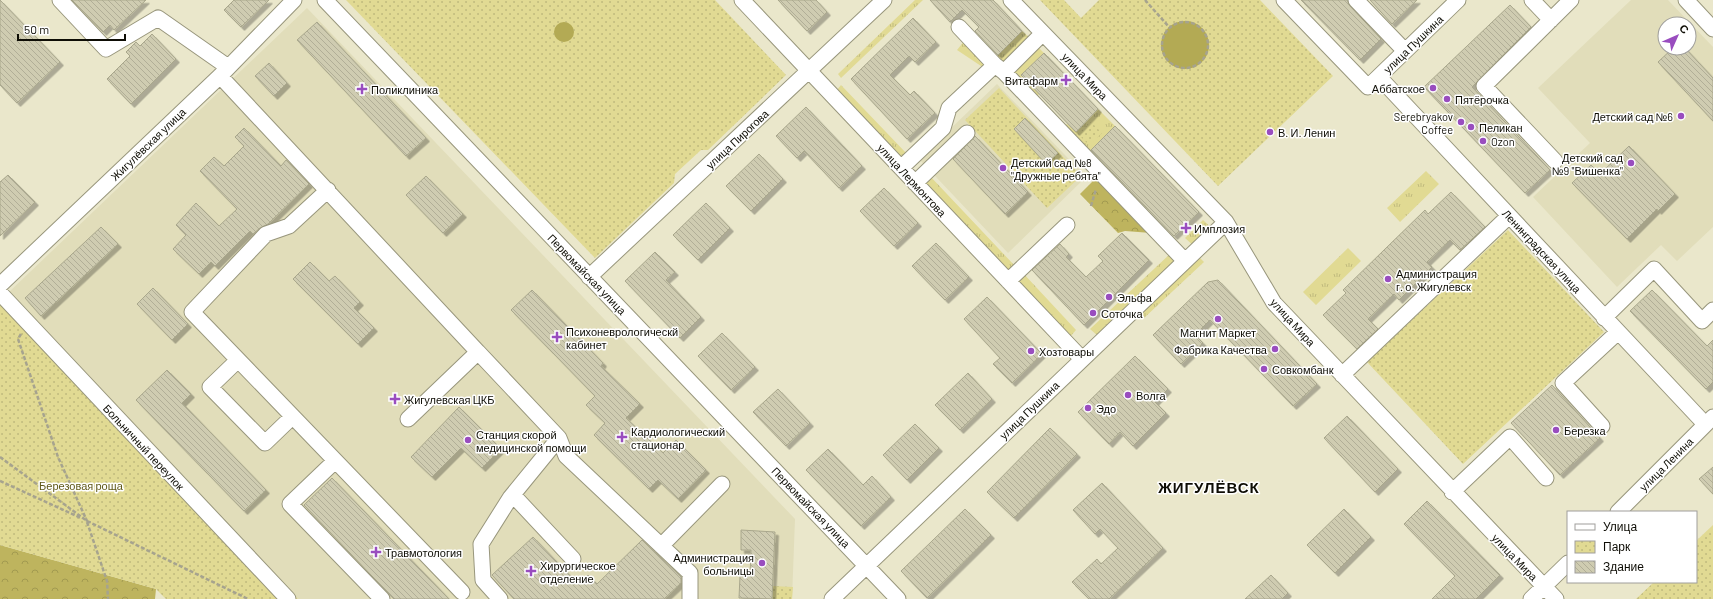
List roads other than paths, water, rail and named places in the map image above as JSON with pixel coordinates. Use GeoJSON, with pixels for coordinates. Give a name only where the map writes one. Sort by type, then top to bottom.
{"type":"FeatureCollection","features":[{"type":"Feature","properties":{"kind":"street"},"geometry":{"type":"LineString","coordinates":[[60,0],[106,50],[158,18],[224,72],[328,190],[559,438],[566,456],[690,573],[690,599]]}},
{"type":"Feature","properties":{"kind":"street","name":"Жигулёвская улица"},"geometry":{"type":"LineString","coordinates":[[0,285],[224,72],[294,0]]}},
{"type":"Feature","properties":{"kind":"street","name":"Первомайская улица"},"geometry":{"type":"LineString","coordinates":[[325,0],[898,599]]}},
{"type":"Feature","properties":{"kind":"street","name":"улица Лермонтова"},"geometry":{"type":"LineString","coordinates":[[742,0],[1082,359]]}},
{"type":"Feature","properties":{"kind":"street","name":"улица Пирогова"},"geometry":{"type":"LineString","coordinates":[[589,277],[884,0]]}},
{"type":"Feature","properties":{"kind":"street","name":"улица Мира"},"geometry":{"type":"LineString","coordinates":[[1011,0],[1226,222],[1274,303],[1452,492],[1556,599]]}},
{"type":"Feature","properties":{"kind":"street","name":"Ленинградская улица"},"geometry":{"type":"LineString","coordinates":[[1284,0],[1373,82],[1509,216],[1604,318],[1709,420]]}},
{"type":"Feature","properties":{"kind":"street"},"geometry":{"type":"LineString","coordinates":[[1356,0],[1405,51]]}},
{"type":"Feature","properties":{"kind":"street","name":"улица Пушкина"},"geometry":{"type":"LineString","coordinates":[[1373,82],[1458,0]]}},
{"type":"Feature","properties":{"kind":"street"},"geometry":{"type":"LineString","coordinates":[[1532,0],[1551,20]]}},
{"type":"Feature","properties":{"kind":"street"},"geometry":{"type":"LineString","coordinates":[[1554,162],[1484,86],[1571,0]]}},
{"type":"Feature","properties":{"kind":"street"},"geometry":{"type":"LineString","coordinates":[[1686,0],[1713,29]]}},
{"type":"Feature","properties":{"kind":"street"},"geometry":{"type":"LineString","coordinates":[[959,27],[1185,261]]}},
{"type":"Feature","properties":{"kind":"street"},"geometry":{"type":"LineString","coordinates":[[901,168],[943,128],[949,108],[1044,33]]}},
{"type":"Feature","properties":{"kind":"street"},"geometry":{"type":"LineString","coordinates":[[915,183],[967,133]]}},
{"type":"Feature","properties":{"kind":"street"},"geometry":{"type":"LineString","coordinates":[[328,190],[289,226],[266,234],[192,312],[462,592]]}},
{"type":"Feature","properties":{"kind":"street"},"geometry":{"type":"LineString","coordinates":[[1342,375],[1509,216]]}},
{"type":"Feature","properties":{"kind":"street","name":"улица Пушкина"},"geometry":{"type":"LineString","coordinates":[[832,599],[1226,222]]}},
{"type":"Feature","properties":{"kind":"street"},"geometry":{"type":"LineString","coordinates":[[1008,281],[1067,225]]}},
{"type":"Feature","properties":{"kind":"street"},"geometry":{"type":"LineString","coordinates":[[1604,318],[1654,269],[1702,320],[1713,310]]}},
{"type":"Feature","properties":{"kind":"street","name":"Больничный переулок"},"geometry":{"type":"LineString","coordinates":[[0,293],[288,599]]}},
{"type":"Feature","properties":{"kind":"street"},"geometry":{"type":"LineString","coordinates":[[1602,426],[1563,383],[1618,332]]}},
{"type":"Feature","properties":{"kind":"street"},"geometry":{"type":"LineString","coordinates":[[408,419],[478,352]]}},
{"type":"Feature","properties":{"kind":"street"},"geometry":{"type":"LineString","coordinates":[[238,360],[210,387],[264,443],[292,417]]}},
{"type":"Feature","properties":{"kind":"street","name":"улица Ленина"},"geometry":{"type":"LineString","coordinates":[[1619,511],[1709,420]]}},
{"type":"Feature","properties":{"kind":"street"},"geometry":{"type":"LineString","coordinates":[[1452,492],[1510,437],[1546,478]]}},
{"type":"Feature","properties":{"kind":"street"},"geometry":{"type":"LineString","coordinates":[[500,599],[483,580],[481,544],[513,495],[559,438]]}},
{"type":"Feature","properties":{"kind":"street"},"geometry":{"type":"LineString","coordinates":[[335,461],[290,504],[382,599]]}},
{"type":"Feature","properties":{"kind":"street"},"geometry":{"type":"LineString","coordinates":[[661,546],[722,484]]}},
{"type":"Feature","properties":{"kind":"street"},"geometry":{"type":"LineString","coordinates":[[513,495],[573,559]]}},
{"type":"Feature","properties":{"kind":"street"},"geometry":{"type":"LineString","coordinates":[[1531,599],[1567,564]]}},
{"type":"Feature","properties":{"kind":"place","name":"Витафарм"},"geometry":{"type":"Point","coordinates":[1066,80]}},
{"type":"Feature","properties":{"kind":"place","name":"Аббатское"},"geometry":{"type":"Point","coordinates":[1433,88]}},
{"type":"Feature","properties":{"kind":"place","name":"Поликлиника"},"geometry":{"type":"Point","coordinates":[362,89]}},
{"type":"Feature","properties":{"kind":"place","name":"Пятёрочка"},"geometry":{"type":"Point","coordinates":[1447,99]}},
{"type":"Feature","properties":{"kind":"place","name":"Детский сад №6"},"geometry":{"type":"Point","coordinates":[1681,116]}},
{"type":"Feature","properties":{"kind":"place","name":"Serebryakov Coffee"},"geometry":{"type":"Point","coordinates":[1461,122]}},
{"type":"Feature","properties":{"kind":"place","name":"Пеликан"},"geometry":{"type":"Point","coordinates":[1471,127]}},
{"type":"Feature","properties":{"kind":"place","name":"В. И. Ленин"},"geometry":{"type":"Point","coordinates":[1270,132]}},
{"type":"Feature","properties":{"kind":"place","name":"Ozon"},"geometry":{"type":"Point","coordinates":[1483,141]}},
{"type":"Feature","properties":{"kind":"place","name":"Детский сад №9 \"Вишенка\""},"geometry":{"type":"Point","coordinates":[1631,163]}},
{"type":"Feature","properties":{"kind":"place","name":"Детский сад №8 \"Дружные ребята\""},"geometry":{"type":"Point","coordinates":[1003,168]}},
{"type":"Feature","properties":{"kind":"place","name":"Имплозия"},"geometry":{"type":"Point","coordinates":[1186,228]}},
{"type":"Feature","properties":{"kind":"place","name":"Администрация г. о. Жигулевск"},"geometry":{"type":"Point","coordinates":[1388,279]}},
{"type":"Feature","properties":{"kind":"place","name":"Эльфа"},"geometry":{"type":"Point","coordinates":[1109,297]}},
{"type":"Feature","properties":{"kind":"place","name":"Соточка"},"geometry":{"type":"Point","coordinates":[1093,313]}},
{"type":"Feature","properties":{"kind":"place","name":"Магнит Маркет"},"geometry":{"type":"Point","coordinates":[1218,319]}},
{"type":"Feature","properties":{"kind":"place","name":"Психоневрологическй кабинет"},"geometry":{"type":"Point","coordinates":[557,337]}},
{"type":"Feature","properties":{"kind":"place","name":"Фабрика Качества"},"geometry":{"type":"Point","coordinates":[1275,349]}},
{"type":"Feature","properties":{"kind":"place","name":"Хозтовары"},"geometry":{"type":"Point","coordinates":[1031,351]}},
{"type":"Feature","properties":{"kind":"place","name":"Совкомбанк"},"geometry":{"type":"Point","coordinates":[1264,369]}},
{"type":"Feature","properties":{"kind":"place","name":"Волга"},"geometry":{"type":"Point","coordinates":[1128,395]}},
{"type":"Feature","properties":{"kind":"place","name":"Жигулевская ЦКБ"},"geometry":{"type":"Point","coordinates":[395,399]}},
{"type":"Feature","properties":{"kind":"place","name":"Эдо"},"geometry":{"type":"Point","coordinates":[1088,408]}},
{"type":"Feature","properties":{"kind":"place","name":"Березка"},"geometry":{"type":"Point","coordinates":[1556,430]}},
{"type":"Feature","properties":{"kind":"place","name":"Кардиологический стационар"},"geometry":{"type":"Point","coordinates":[622,437]}},
{"type":"Feature","properties":{"kind":"place","name":"Станция скорой медицинской помощи"},"geometry":{"type":"Point","coordinates":[468,440]}},
{"type":"Feature","properties":{"kind":"place","name":"Травмотология"},"geometry":{"type":"Point","coordinates":[376,552]}},
{"type":"Feature","properties":{"kind":"place","name":"Администрация больницы"},"geometry":{"type":"Point","coordinates":[762,563]}},
{"type":"Feature","properties":{"kind":"place","name":"Хирургическое отделение"},"geometry":{"type":"Point","coordinates":[531,571]}},
{"type":"Feature","properties":{"kind":"district","name":"ЖИГУЛЁВСК"},"geometry":{"type":"Point","coordinates":[1209,487]}},
{"type":"Feature","properties":{"kind":"park label","name":"Березовая роща"},"geometry":{"type":"Point","coordinates":[81,485]}}]}
